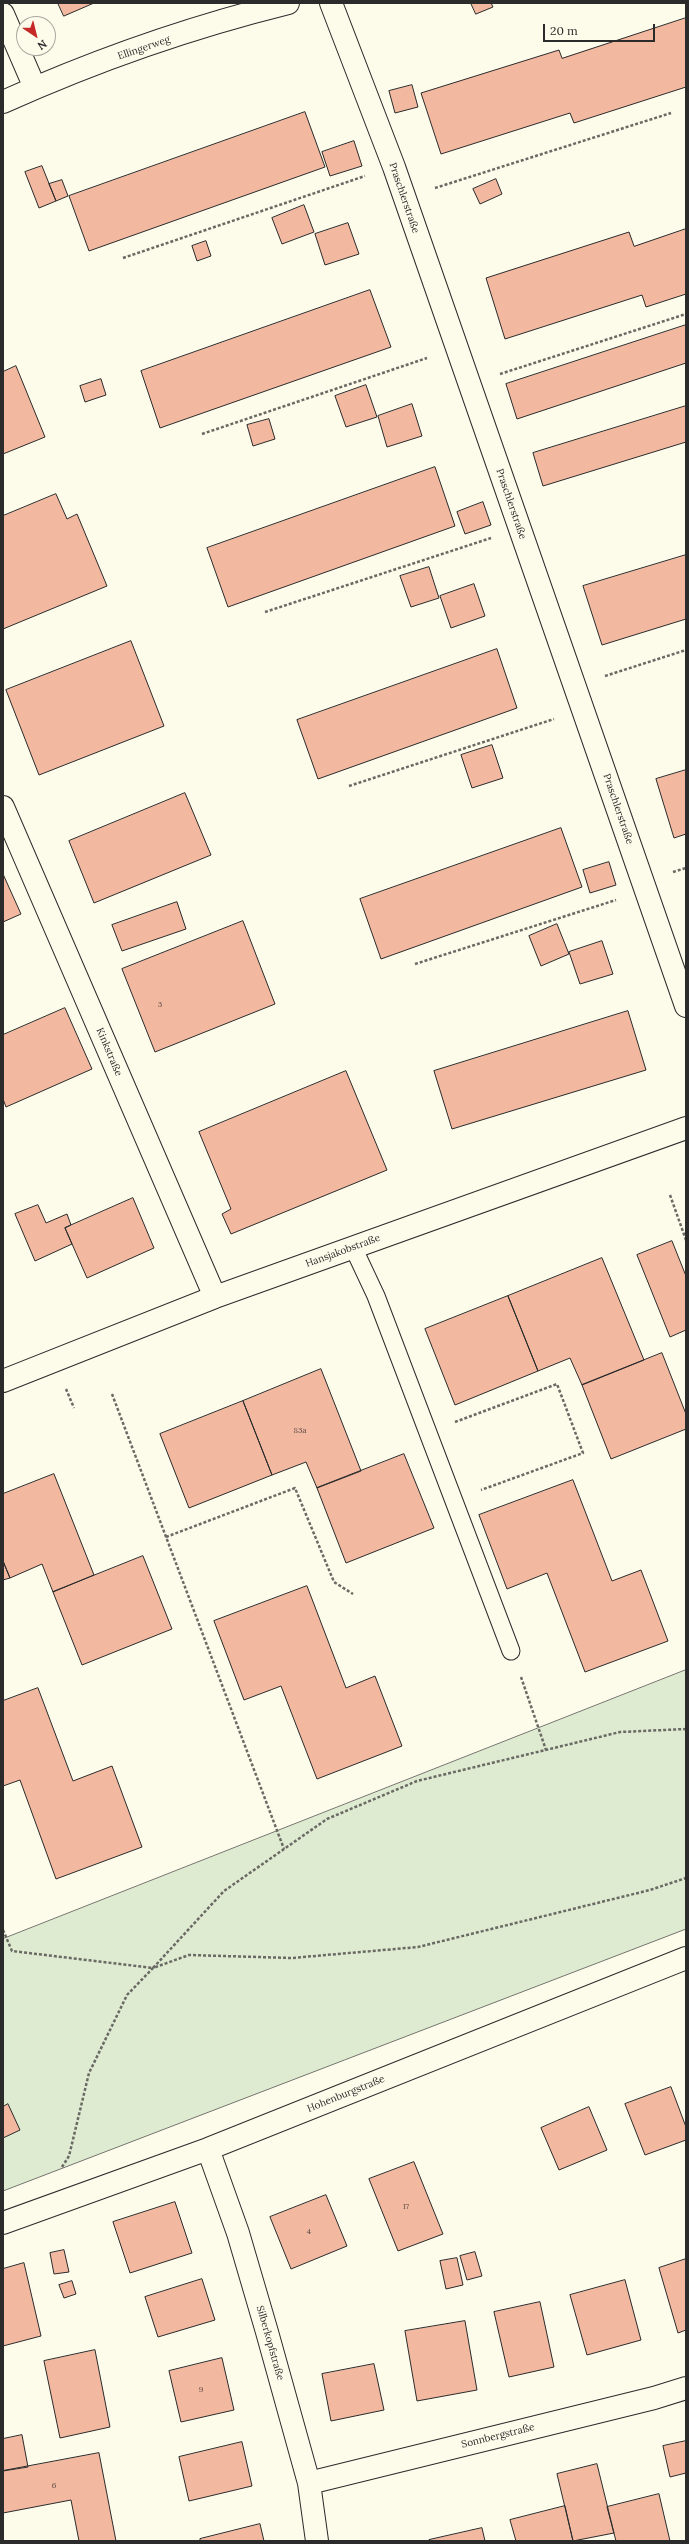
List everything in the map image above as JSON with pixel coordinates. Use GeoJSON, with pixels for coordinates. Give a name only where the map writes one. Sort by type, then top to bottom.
{"type":"FeatureCollection","features":[{"type":"Feature","properties":{"kind":"street","name":"Ellingerweg"},"geometry":{"type":"LineString","coordinates":[[3,102],[35,88],[235,16],[288,3]]}},
{"type":"Feature","properties":{"kind":"street","name":"Praschlerstraße"},"geometry":{"type":"LineString","coordinates":[[331,3],[394,167],[686,1006]]}},
{"type":"Feature","properties":{"kind":"street"},"geometry":{"type":"LineString","coordinates":[[3,14],[35,88]]}},
{"type":"Feature","properties":{"kind":"street","name":"Kinkstraße"},"geometry":{"type":"LineString","coordinates":[[3,807],[216,1297]]}},
{"type":"Feature","properties":{"kind":"street","name":"Hansjakobstraße"},"geometry":{"type":"LineString","coordinates":[[3,1381],[216,1297],[686,1128]]}},
{"type":"Feature","properties":{"kind":"street","name":"Hohenburgstraße"},"geometry":{"type":"LineString","coordinates":[[3,2223],[208,2149],[686,1958]]}},
{"type":"Feature","properties":{"kind":"street","name":"Silberkopfstraße"},"geometry":{"type":"LineString","coordinates":[[208,2149],[238,2233],[309,2483],[317,2541]]}},
{"type":"Feature","properties":{"kind":"street","name":"Sonnbergstraße"},"geometry":{"type":"LineString","coordinates":[[309,2483],[654,2398],[686,2388]]}},
{"type":"Feature","properties":{"kind":"lane"},"geometry":{"type":"LineString","coordinates":[[353,1247],[376,1296],[511,1650]]}},
{"type":"Feature","properties":{"kind":"path"},"geometry":{"type":"LineString","coordinates":[[404,198],[671,113]]}},
{"type":"Feature","properties":{"kind":"path"},"geometry":{"type":"LineString","coordinates":[[124,258],[394,167]]}},
{"type":"Feature","properties":{"kind":"path"},"geometry":{"type":"LineString","coordinates":[[469,384],[686,314]]}},
{"type":"Feature","properties":{"kind":"path"},"geometry":{"type":"LineString","coordinates":[[202,434],[457,348]]}},
{"type":"Feature","properties":{"kind":"path"},"geometry":{"type":"LineString","coordinates":[[266,612],[520,529]]}},
{"type":"Feature","properties":{"kind":"path"},"geometry":{"type":"LineString","coordinates":[[575,686],[686,650]]}},
{"type":"Feature","properties":{"kind":"path"},"geometry":{"type":"LineString","coordinates":[[349,786],[583,709]]}},
{"type":"Feature","properties":{"kind":"path"},"geometry":{"type":"LineString","coordinates":[[415,964],[646,890]]}},
{"type":"Feature","properties":{"kind":"path"},"geometry":{"type":"LineString","coordinates":[[670,1195],[686,1240]]}},
{"type":"Feature","properties":{"kind":"path"},"geometry":{"type":"LineString","coordinates":[[428,1432],[557,1384],[583,1452],[454,1500]]}},
{"type":"Feature","properties":{"kind":"path"},"geometry":{"type":"LineString","coordinates":[[112,1394],[284,1849]]}},
{"type":"Feature","properties":{"kind":"path"},"geometry":{"type":"LineString","coordinates":[[166,1537],[295,1488],[334,1582],[353,1594]]}},
{"type":"Feature","properties":{"kind":"path"},"geometry":{"type":"LineString","coordinates":[[511,1650],[546,1750]]}},
{"type":"Feature","properties":{"kind":"path"},"geometry":{"type":"LineString","coordinates":[[58,2173],[69,2156],[89,2073],[127,1995],[224,1891],[327,1819],[417,1781],[620,1732],[686,1729]]}},
{"type":"Feature","properties":{"kind":"path"},"geometry":{"type":"LineString","coordinates":[[3,1930],[12,1951],[153,1968],[189,1955],[292,1958],[418,1947],[650,1890],[686,1878]]}},
{"type":"Feature","properties":{"kind":"green space"},"geometry":{"type":"Polygon","coordinates":[[[686,1670],[686,1929],[3,2191],[3,1939],[686,1670]]]}},
{"type":"Feature","properties":{"kind":"building"},"geometry":{"type":"Polygon","coordinates":[[[58,3],[94,3],[64,16],[58,3]]]}},
{"type":"Feature","properties":{"kind":"building"},"geometry":{"type":"Polygon","coordinates":[[[471,3],[491,3],[493,7],[476,14],[471,3]]]}},
{"type":"Feature","properties":{"kind":"building"},"geometry":{"type":"Polygon","coordinates":[[[686,18],[686,87],[574,123],[570,113],[441,154],[421,93],[559,50],[562,58],[686,18]]]}},
{"type":"Feature","properties":{"kind":"building"},"geometry":{"type":"Polygon","coordinates":[[[412,85],[418,107],[395,113],[389,91],[412,85]]]}},
{"type":"Feature","properties":{"kind":"building"},"geometry":{"type":"Polygon","coordinates":[[[305,112],[325,167],[89,251],[69,196],[305,112]]]}},
{"type":"Feature","properties":{"kind":"building"},"geometry":{"type":"Polygon","coordinates":[[[354,141],[362,166],[330,176],[322,152],[354,141]]]}},
{"type":"Feature","properties":{"kind":"building"},"geometry":{"type":"Polygon","coordinates":[[[42,166],[56,201],[39,208],[25,172],[42,166]]]}},
{"type":"Feature","properties":{"kind":"building"},"geometry":{"type":"Polygon","coordinates":[[[496,179],[502,194],[480,204],[473,189],[496,179]]]}},
{"type":"Feature","properties":{"kind":"building"},"geometry":{"type":"Polygon","coordinates":[[[62,180],[68,196],[56,201],[49,184],[62,180]]]}},
{"type":"Feature","properties":{"kind":"building"},"geometry":{"type":"Polygon","coordinates":[[[304,205],[314,232],[282,244],[272,218],[304,205]]]}},
{"type":"Feature","properties":{"kind":"building"},"geometry":{"type":"Polygon","coordinates":[[[348,223],[359,254],[325,265],[315,234],[348,223]]]}},
{"type":"Feature","properties":{"kind":"building"},"geometry":{"type":"Polygon","coordinates":[[[686,229],[686,294],[646,307],[642,295],[505,339],[486,278],[629,232],[634,246],[686,229]]]}},
{"type":"Feature","properties":{"kind":"building"},"geometry":{"type":"Polygon","coordinates":[[[206,241],[211,256],[197,261],[192,246],[206,241]]]}},
{"type":"Feature","properties":{"kind":"building"},"geometry":{"type":"Polygon","coordinates":[[[370,290],[391,347],[160,428],[141,371],[370,290]]]}},
{"type":"Feature","properties":{"kind":"building"},"geometry":{"type":"Polygon","coordinates":[[[686,325],[686,363],[517,419],[506,384],[686,325]]]}},
{"type":"Feature","properties":{"kind":"building"},"geometry":{"type":"Polygon","coordinates":[[[16,366],[45,437],[3,454],[3,372],[16,366]]]}},
{"type":"Feature","properties":{"kind":"building"},"geometry":{"type":"Polygon","coordinates":[[[101,379],[106,395],[85,402],[80,386],[101,379]]]}},
{"type":"Feature","properties":{"kind":"building"},"geometry":{"type":"Polygon","coordinates":[[[366,385],[377,417],[346,427],[335,396],[366,385]]]}},
{"type":"Feature","properties":{"kind":"building"},"geometry":{"type":"Polygon","coordinates":[[[412,404],[422,436],[387,447],[378,416],[412,404]]]}},
{"type":"Feature","properties":{"kind":"building"},"geometry":{"type":"Polygon","coordinates":[[[686,406],[686,442],[543,486],[533,453],[686,406]]]}},
{"type":"Feature","properties":{"kind":"building"},"geometry":{"type":"Polygon","coordinates":[[[269,419],[275,439],[253,446],[247,425],[269,419]]]}},
{"type":"Feature","properties":{"kind":"building"},"geometry":{"type":"Polygon","coordinates":[[[435,467],[455,526],[228,607],[207,548],[435,467]]]}},
{"type":"Feature","properties":{"kind":"building"},"geometry":{"type":"Polygon","coordinates":[[[56,494],[67,519],[77,514],[107,586],[3,629],[3,516],[56,494]]]}},
{"type":"Feature","properties":{"kind":"building"},"geometry":{"type":"Polygon","coordinates":[[[483,502],[491,525],[465,534],[457,512],[483,502]]]}},
{"type":"Feature","properties":{"kind":"building"},"geometry":{"type":"Polygon","coordinates":[[[686,555],[686,619],[602,645],[583,586],[686,555]]]}},
{"type":"Feature","properties":{"kind":"building"},"geometry":{"type":"Polygon","coordinates":[[[429,567],[439,598],[411,607],[400,576],[429,567]]]}},
{"type":"Feature","properties":{"kind":"building"},"geometry":{"type":"Polygon","coordinates":[[[474,584],[485,616],[451,628],[440,596],[474,584]]]}},
{"type":"Feature","properties":{"kind":"building"},"geometry":{"type":"Polygon","coordinates":[[[131,641],[164,726],[39,775],[6,690],[131,641]]]}},
{"type":"Feature","properties":{"kind":"building"},"geometry":{"type":"Polygon","coordinates":[[[497,649],[517,708],[318,779],[297,720],[497,649]]]}},
{"type":"Feature","properties":{"kind":"building"},"geometry":{"type":"Polygon","coordinates":[[[492,745],[503,778],[472,788],[461,755],[492,745]]]}},
{"type":"Feature","properties":{"kind":"building"},"geometry":{"type":"Polygon","coordinates":[[[686,770],[686,834],[674,838],[656,779],[686,770]]]}},
{"type":"Feature","properties":{"kind":"building"},"geometry":{"type":"Polygon","coordinates":[[[185,793],[211,855],[94,903],[69,841],[185,793]]]}},
{"type":"Feature","properties":{"kind":"building"},"geometry":{"type":"Polygon","coordinates":[[[561,828],[582,887],[381,959],[360,899],[561,828]]]}},
{"type":"Feature","properties":{"kind":"building"},"geometry":{"type":"Polygon","coordinates":[[[609,862],[616,885],[590,893],[583,870],[609,862]]]}},
{"type":"Feature","properties":{"kind":"building"},"geometry":{"type":"Polygon","coordinates":[[[3,874],[21,914],[3,922],[3,874]]]}},
{"type":"Feature","properties":{"kind":"building"},"geometry":{"type":"Polygon","coordinates":[[[177,902],[186,929],[122,951],[112,925],[177,902]]]}},
{"type":"Feature","properties":{"kind":"building"},"geometry":{"type":"Polygon","coordinates":[[[243,921],[275,1004],[155,1052],[122,969],[243,921]]]}},
{"type":"Feature","properties":{"kind":"building"},"geometry":{"type":"Polygon","coordinates":[[[557,924],[569,954],[541,966],[529,936],[557,924]]]}},
{"type":"Feature","properties":{"kind":"building"},"geometry":{"type":"Polygon","coordinates":[[[602,941],[613,974],[580,984],[569,952],[602,941]]]}},
{"type":"Feature","properties":{"kind":"building"},"geometry":{"type":"Polygon","coordinates":[[[65,1008],[92,1069],[6,1107],[3,1099],[3,1035],[65,1008]]]}},
{"type":"Feature","properties":{"kind":"building"},"geometry":{"type":"Polygon","coordinates":[[[628,1011],[646,1070],[452,1129],[434,1071],[628,1011]]]}},
{"type":"Feature","properties":{"kind":"building"},"geometry":{"type":"Polygon","coordinates":[[[346,1071],[387,1170],[231,1234],[222,1214],[231,1209],[199,1132],[346,1071]]]}},
{"type":"Feature","properties":{"kind":"building"},"geometry":{"type":"Polygon","coordinates":[[[133,1198],[154,1248],[87,1278],[65,1228],[133,1198]]]}},
{"type":"Feature","properties":{"kind":"building"},"geometry":{"type":"Polygon","coordinates":[[[38,1205],[46,1223],[67,1214],[71,1225],[65,1228],[72,1244],[35,1261],[15,1214],[38,1205]]]}},
{"type":"Feature","properties":{"kind":"building"},"geometry":{"type":"Polygon","coordinates":[[[672,1241],[686,1276],[686,1330],[670,1337],[637,1255],[672,1241]]]}},
{"type":"Feature","properties":{"kind":"building"},"geometry":{"type":"Polygon","coordinates":[[[602,1258],[644,1360],[582,1385],[570,1358],[538,1371],[508,1296],[602,1258]]]}},
{"type":"Feature","properties":{"kind":"building"},"geometry":{"type":"Polygon","coordinates":[[[508,1296],[538,1371],[455,1405],[425,1329],[508,1296]]]}},
{"type":"Feature","properties":{"kind":"building"},"geometry":{"type":"Polygon","coordinates":[[[662,1353],[686,1414],[686,1429],[611,1459],[582,1385],[662,1353]]]}},
{"type":"Feature","properties":{"kind":"building"},"geometry":{"type":"Polygon","coordinates":[[[321,1369],[361,1471],[317,1488],[306,1462],[272,1475],[243,1401],[321,1369]]]}},
{"type":"Feature","properties":{"kind":"building"},"geometry":{"type":"Polygon","coordinates":[[[243,1401],[272,1475],[189,1508],[160,1434],[243,1401]]]}},
{"type":"Feature","properties":{"kind":"building"},"geometry":{"type":"Polygon","coordinates":[[[404,1454],[434,1528],[346,1563],[317,1488],[404,1454]]]}},
{"type":"Feature","properties":{"kind":"building"},"geometry":{"type":"Polygon","coordinates":[[[54,1474],[94,1575],[53,1592],[42,1564],[10,1578],[3,1561],[3,1494],[54,1474]]]}},
{"type":"Feature","properties":{"kind":"building"},"geometry":{"type":"Polygon","coordinates":[[[573,1480],[612,1581],[641,1570],[668,1641],[585,1672],[547,1573],[507,1589],[479,1515],[573,1480]]]}},
{"type":"Feature","properties":{"kind":"building"},"geometry":{"type":"Polygon","coordinates":[[[143,1556],[172,1629],[82,1665],[53,1592],[143,1556]]]}},
{"type":"Feature","properties":{"kind":"building"},"geometry":{"type":"Polygon","coordinates":[[[3,1561],[10,1578],[3,1580],[3,1561]]]}},
{"type":"Feature","properties":{"kind":"building"},"geometry":{"type":"Polygon","coordinates":[[[307,1586],[346,1688],[375,1676],[402,1746],[317,1779],[281,1686],[244,1700],[214,1621],[307,1586]]]}},
{"type":"Feature","properties":{"kind":"building"},"geometry":{"type":"Polygon","coordinates":[[[38,1688],[73,1781],[112,1766],[142,1847],[56,1879],[20,1780],[3,1786],[3,1701],[38,1688]]]}},
{"type":"Feature","properties":{"kind":"building"},"geometry":{"type":"Polygon","coordinates":[[[671,2087],[686,2127],[686,2140],[645,2155],[625,2104],[671,2087]]]}},
{"type":"Feature","properties":{"kind":"building"},"geometry":{"type":"Polygon","coordinates":[[[8,2104],[20,2130],[3,2138],[3,2107],[8,2104]]]}},
{"type":"Feature","properties":{"kind":"building"},"geometry":{"type":"Polygon","coordinates":[[[589,2107],[607,2150],[559,2170],[541,2128],[589,2107]]]}},
{"type":"Feature","properties":{"kind":"building"},"geometry":{"type":"Polygon","coordinates":[[[414,2162],[443,2234],[398,2251],[369,2179],[414,2162]]]}},
{"type":"Feature","properties":{"kind":"building"},"geometry":{"type":"Polygon","coordinates":[[[326,2195],[347,2246],[291,2269],[270,2217],[326,2195]]]}},
{"type":"Feature","properties":{"kind":"building"},"geometry":{"type":"Polygon","coordinates":[[[175,2202],[192,2253],[130,2273],[113,2222],[175,2202]]]}},
{"type":"Feature","properties":{"kind":"building"},"geometry":{"type":"Polygon","coordinates":[[[64,2250],[69,2272],[54,2274],[50,2253],[64,2250]]]}},
{"type":"Feature","properties":{"kind":"building"},"geometry":{"type":"Polygon","coordinates":[[[475,2252],[482,2276],[467,2280],[460,2256],[475,2252]]]}},
{"type":"Feature","properties":{"kind":"building"},"geometry":{"type":"Polygon","coordinates":[[[457,2258],[463,2285],[446,2289],[440,2261],[457,2258]]]}},
{"type":"Feature","properties":{"kind":"building"},"geometry":{"type":"Polygon","coordinates":[[[686,2259],[686,2330],[678,2333],[659,2268],[686,2259]]]}},
{"type":"Feature","properties":{"kind":"building"},"geometry":{"type":"Polygon","coordinates":[[[24,2263],[41,2336],[3,2346],[3,2269],[24,2263]]]}},
{"type":"Feature","properties":{"kind":"building"},"geometry":{"type":"Polygon","coordinates":[[[202,2279],[215,2320],[158,2337],[145,2297],[202,2279]]]}},
{"type":"Feature","properties":{"kind":"building"},"geometry":{"type":"Polygon","coordinates":[[[625,2280],[641,2340],[587,2355],[570,2295],[625,2280]]]}},
{"type":"Feature","properties":{"kind":"building"},"geometry":{"type":"Polygon","coordinates":[[[72,2281],[76,2294],[64,2298],[59,2285],[72,2281]]]}},
{"type":"Feature","properties":{"kind":"building"},"geometry":{"type":"Polygon","coordinates":[[[540,2302],[554,2367],[509,2377],[494,2312],[540,2302]]]}},
{"type":"Feature","properties":{"kind":"building"},"geometry":{"type":"Polygon","coordinates":[[[465,2321],[477,2390],[417,2401],[405,2331],[465,2321]]]}},
{"type":"Feature","properties":{"kind":"building"},"geometry":{"type":"Polygon","coordinates":[[[95,2350],[110,2427],[60,2438],[44,2361],[95,2350]]]}},
{"type":"Feature","properties":{"kind":"building"},"geometry":{"type":"Polygon","coordinates":[[[222,2358],[234,2410],[181,2422],[169,2371],[222,2358]]]}},
{"type":"Feature","properties":{"kind":"building"},"geometry":{"type":"Polygon","coordinates":[[[374,2364],[384,2410],[331,2421],[322,2374],[374,2364]]]}},
{"type":"Feature","properties":{"kind":"building"},"geometry":{"type":"Polygon","coordinates":[[[22,2435],[28,2467],[3,2471],[3,2439],[22,2435]]]}},
{"type":"Feature","properties":{"kind":"building"},"geometry":{"type":"Polygon","coordinates":[[[686,2441],[686,2473],[670,2477],[663,2446],[686,2441]]]}},
{"type":"Feature","properties":{"kind":"building"},"geometry":{"type":"Polygon","coordinates":[[[242,2442],[252,2486],[189,2501],[179,2457],[242,2442]]]}},
{"type":"Feature","properties":{"kind":"building"},"geometry":{"type":"Polygon","coordinates":[[[99,2453],[116,2541],[79,2541],[71,2500],[3,2513],[3,2471],[99,2453]]]}},
{"type":"Feature","properties":{"kind":"building"},"geometry":{"type":"Polygon","coordinates":[[[597,2464],[614,2533],[573,2541],[557,2474],[597,2464]]]}},
{"type":"Feature","properties":{"kind":"building"},"geometry":{"type":"Polygon","coordinates":[[[659,2494],[670,2541],[616,2541],[607,2507],[659,2494]]]}},
{"type":"Feature","properties":{"kind":"building"},"geometry":{"type":"Polygon","coordinates":[[[565,2506],[573,2541],[516,2541],[510,2520],[565,2506]]]}},
{"type":"Feature","properties":{"kind":"building"},"geometry":{"type":"Polygon","coordinates":[[[260,2524],[264,2541],[200,2541],[200,2539],[260,2524]]]}},
{"type":"Feature","properties":{"kind":"building"},"geometry":{"type":"Polygon","coordinates":[[[482,2528],[485,2541],[429,2541],[429,2540],[482,2528]]]}}]}
